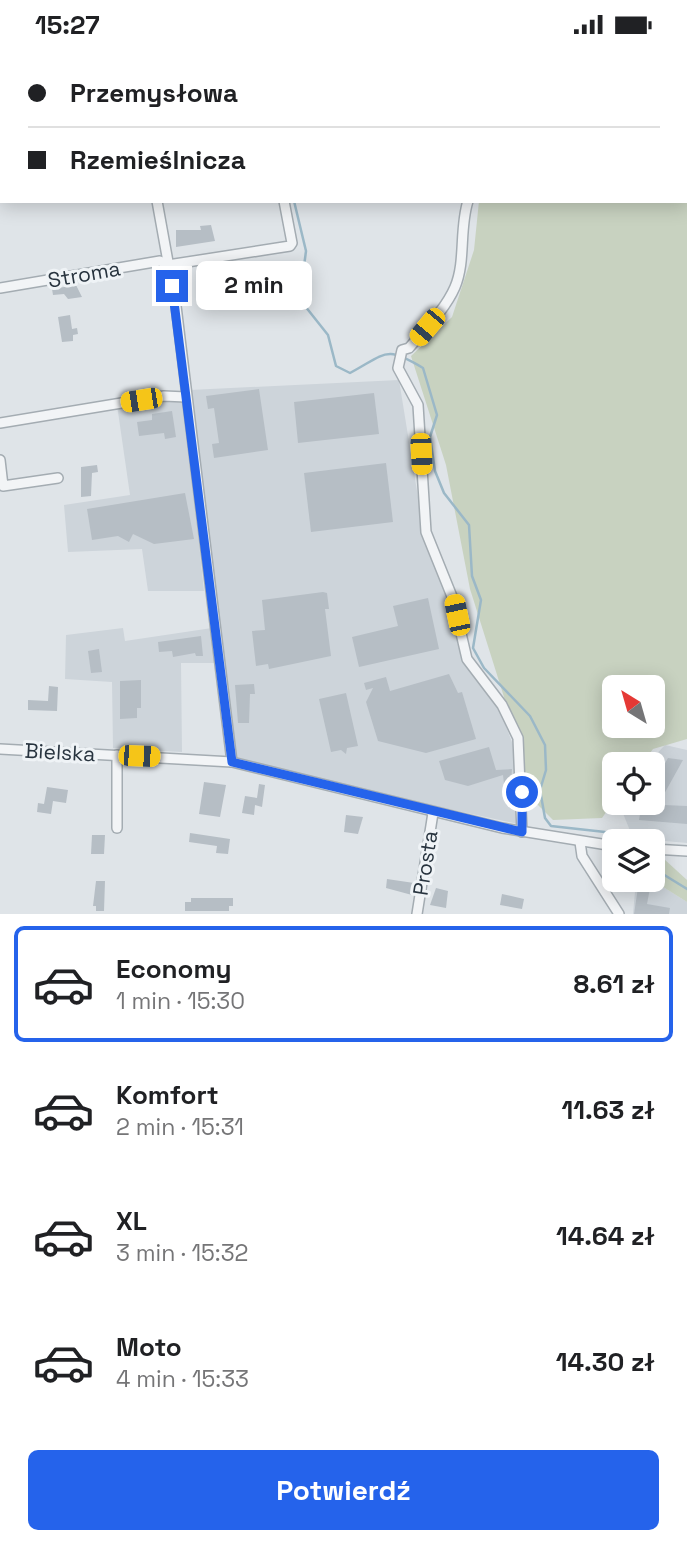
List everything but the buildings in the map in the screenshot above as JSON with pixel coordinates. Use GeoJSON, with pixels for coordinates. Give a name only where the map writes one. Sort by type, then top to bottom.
{"type":"FeatureCollection","features":[{"type":"Feature","properties":{"kind":"street"},"geometry":{"type":"LineString","coordinates":[[157,203],[186,397],[232,762]]}},
{"type":"Feature","properties":{"kind":"street","name":"Stroma"},"geometry":{"type":"LineString","coordinates":[[0,288],[160,261],[168,265],[290,246],[292,243],[284,203]]}},
{"type":"Feature","properties":{"kind":"street"},"geometry":{"type":"LineString","coordinates":[[404,373],[398,368],[398,362],[406,349],[444,307],[456,285],[462,220],[467,203]]}},
{"type":"Feature","properties":{"kind":"street"},"geometry":{"type":"LineString","coordinates":[[406,349],[406,384],[418,405],[426,532],[453,599],[467,659],[502,705],[518,738],[522,832]]}},
{"type":"Feature","properties":{"kind":"street"},"geometry":{"type":"LineString","coordinates":[[0,423],[164,396],[186,397]]}},
{"type":"Feature","properties":{"kind":"street"},"geometry":{"type":"LineString","coordinates":[[0,460],[1,486],[58,478]]}},
{"type":"Feature","properties":{"kind":"street","name":"Bielska"},"geometry":{"type":"LineString","coordinates":[[0,749],[232,762],[433,813],[522,832],[602,845]]}},
{"type":"Feature","properties":{"kind":"street"},"geometry":{"type":"LineString","coordinates":[[117,755],[117,828]]}},
{"type":"Feature","properties":{"kind":"street","name":"Prosta"},"geometry":{"type":"LineString","coordinates":[[417,914],[433,813]]}},
{"type":"Feature","properties":{"kind":"street"},"geometry":{"type":"LineString","coordinates":[[580,842],[582,856],[619,914]]}},
{"type":"Feature","properties":{"kind":"street"},"geometry":{"type":"LineString","coordinates":[[665,850],[687,851]]}},
{"type":"Feature","properties":{"kind":"shaded area"},"geometry":{"type":"Polygon","coordinates":[[[399,380],[424,534],[450,602],[463,661],[499,708],[515,750],[518,824],[365,791],[235,757],[190,390],[399,380]]]}},
{"type":"Feature","properties":{"kind":"shaded area"},"geometry":{"type":"Polygon","coordinates":[[[164,398],[184,400],[204,591],[148,591],[142,549],[68,552],[64,505],[130,495],[117,405],[164,398]]]}},
{"type":"Feature","properties":{"kind":"shaded area"},"geometry":{"type":"Polygon","coordinates":[[[123,628],[125,641],[212,628],[215,663],[181,663],[182,752],[113,748],[112,682],[65,679],[66,635],[123,628]]]}},
{"type":"Feature","properties":{"kind":"shaded area"},"geometry":{"type":"Polygon","coordinates":[[[665,745],[687,750],[687,843],[665,841],[665,829],[629,829],[624,815],[665,815],[665,752],[658,752],[665,745]]]}},
{"type":"Feature","properties":{"kind":"shaded area"},"geometry":{"type":"Polygon","coordinates":[[[665,888],[687,902],[687,914],[633,914],[635,892],[665,892],[665,888]]]}},
{"type":"Feature","properties":{"kind":"green space"},"geometry":{"type":"Polygon","coordinates":[[[479,203],[687,203],[687,739],[651,752],[602,752],[602,815],[604,815],[602,818],[553,820],[531,798],[504,697],[470,589],[446,465],[411,356],[452,317],[474,250],[479,203]]]}},
{"type":"Feature","properties":{"kind":"green space"},"geometry":{"type":"Polygon","coordinates":[[[665,860],[687,880],[687,902],[665,888],[665,860]]]}},
{"type":"Feature","properties":{"kind":"waterway"},"geometry":{"type":"LineString","coordinates":[[294,203],[306,251],[301,289],[305,306],[328,335],[336,366],[350,373],[379,357],[393,354],[423,368],[437,415],[430,437],[435,471],[444,493],[469,525],[472,576],[481,600],[473,648],[484,668],[530,716],[545,745],[546,770],[540,790],[545,818],[551,826],[602,832]]}},
{"type":"Feature","properties":{"kind":"waterway"},"geometry":{"type":"LineString","coordinates":[[665,875],[687,889]]}},
{"type":"Feature","properties":{"kind":"route"},"geometry":{"type":"LineString","coordinates":[[172,286],[232,762],[433,813],[522,832],[522,792]]}}]}
